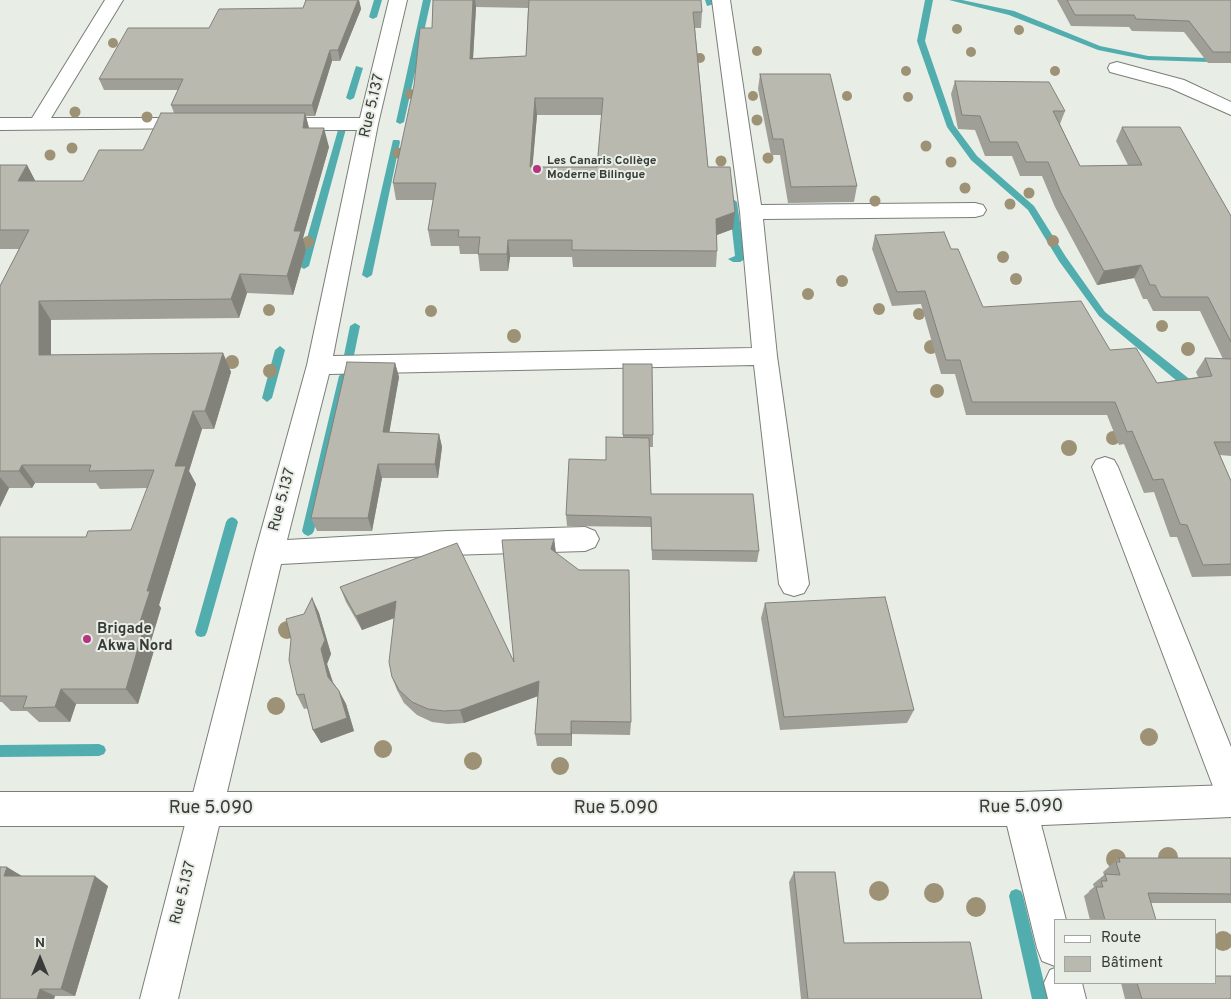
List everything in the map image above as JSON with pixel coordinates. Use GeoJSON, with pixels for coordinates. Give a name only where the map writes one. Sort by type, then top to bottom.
{"type":"FeatureCollection","features":[{"type":"Feature","properties":{"kind":"street"},"geometry":{"type":"LineString","coordinates":[[38,124],[114,0]]}},
{"type":"Feature","properties":{"kind":"street","name":"Rue 5.137"},"geometry":{"type":"LineString","coordinates":[[159,999],[268,552],[319,365],[368,124],[398,0]]}},
{"type":"Feature","properties":{"kind":"street"},"geometry":{"type":"LineString","coordinates":[[721,0],[751,212],[764,356],[794,584]]}},
{"type":"Feature","properties":{"kind":"street"},"geometry":{"type":"LineString","coordinates":[[1117,68],[1176,84],[1231,109]]}},
{"type":"Feature","properties":{"kind":"street"},"geometry":{"type":"LineString","coordinates":[[0,124],[208,124]]}},
{"type":"Feature","properties":{"kind":"street"},"geometry":{"type":"LineString","coordinates":[[248,124],[368,124]]}},
{"type":"Feature","properties":{"kind":"street"},"geometry":{"type":"LineString","coordinates":[[751,212],[975,210]]}},
{"type":"Feature","properties":{"kind":"street"},"geometry":{"type":"LineString","coordinates":[[319,365],[764,356]]}},
{"type":"Feature","properties":{"kind":"street"},"geometry":{"type":"LineString","coordinates":[[1105,467],[1231,789]]}},
{"type":"Feature","properties":{"kind":"street"},"geometry":{"type":"LineString","coordinates":[[268,552],[448,543],[585,539]]}},
{"type":"Feature","properties":{"kind":"street","name":"Rue 5.090"},"geometry":{"type":"LineString","coordinates":[[0,809],[1020,809],[1231,801]]}},
{"type":"Feature","properties":{"kind":"street"},"geometry":{"type":"LineString","coordinates":[[1020,809],[1054,944]]}},
{"type":"Feature","properties":{"kind":"street"},"geometry":{"type":"LineString","coordinates":[[1063,984],[1067,999]]}},
{"type":"Feature","properties":{"kind":"building"},"geometry":{"type":"Polygon","coordinates":[[[306,0],[358,0],[338,50],[330,50],[312,105],[171,105],[183,79],[99,79],[128,28],[209,28],[219,9],[303,8],[306,0]]]}},
{"type":"Feature","properties":{"kind":"building"},"geometry":{"type":"Polygon","coordinates":[[[433,0],[473,0],[470,59],[526,56],[529,0],[701,0],[702,12],[693,12],[708,167],[730,167],[735,212],[716,219],[717,251],[572,250],[572,240],[508,240],[507,254],[478,254],[480,237],[458,237],[459,230],[428,230],[436,183],[393,183],[414,85],[420,28],[432,28],[433,0]],[[535,98],[530,167],[597,167],[603,98],[535,98]]]}},
{"type":"Feature","properties":{"kind":"building"},"geometry":{"type":"Polygon","coordinates":[[[1067,0],[1231,0],[1231,52],[1213,52],[1189,21],[1136,19],[1134,15],[1075,15],[1067,0]]]}},
{"type":"Feature","properties":{"kind":"building"},"geometry":{"type":"Polygon","coordinates":[[[760,74],[830,74],[857,186],[791,187],[783,139],[773,139],[760,74]]]}},
{"type":"Feature","properties":{"kind":"building"},"geometry":{"type":"Polygon","coordinates":[[[955,81],[1049,82],[1065,111],[1053,111],[1080,166],[1142,165],[1122,127],[1180,127],[1231,216],[1231,342],[1208,297],[1161,297],[1155,285],[1150,285],[1141,265],[1104,271],[1061,193],[1048,162],[1026,162],[1017,142],[990,142],[980,116],[962,115],[955,81]]]}},
{"type":"Feature","properties":{"kind":"building"},"geometry":{"type":"Polygon","coordinates":[[[161,113],[305,113],[303,128],[324,128],[294,231],[301,231],[287,276],[240,274],[231,299],[39,301],[39,355],[223,353],[205,411],[193,411],[175,466],[186,466],[147,591],[150,591],[137,631],[143,631],[126,689],[61,689],[55,707],[23,708],[27,696],[0,696],[0,537],[86,537],[88,531],[131,530],[154,470],[89,471],[91,465],[22,465],[19,471],[0,471],[0,286],[29,230],[0,230],[0,165],[27,165],[18,181],[83,181],[99,150],[143,150],[161,113]]]}},
{"type":"Feature","properties":{"kind":"building"},"geometry":{"type":"Polygon","coordinates":[[[944,232],[951,249],[958,249],[983,307],[1081,301],[1110,350],[1136,348],[1157,383],[1212,376],[1205,358],[1231,359],[1231,442],[1214,442],[1231,481],[1231,564],[1203,565],[1187,525],[1180,524],[1163,479],[1153,480],[1132,431],[1127,432],[1115,402],[972,402],[960,360],[946,360],[925,291],[897,292],[875,235],[944,232]]]}},
{"type":"Feature","properties":{"kind":"building"},"geometry":{"type":"Polygon","coordinates":[[[347,362],[395,363],[383,432],[439,434],[435,464],[378,464],[368,518],[311,518],[347,362]]]}},
{"type":"Feature","properties":{"kind":"building"},"geometry":{"type":"Polygon","coordinates":[[[623,364],[652,364],[653,435],[623,435],[623,364]]]}},
{"type":"Feature","properties":{"kind":"building"},"geometry":{"type":"Polygon","coordinates":[[[606,437],[649,438],[651,494],[753,494],[759,551],[652,550],[651,517],[566,515],[569,459],[606,460],[606,437]]]}},
{"type":"Feature","properties":{"kind":"building"},"geometry":{"type":"Polygon","coordinates":[[[554,539],[551,549],[579,570],[629,570],[631,722],[571,721],[571,734],[535,734],[539,681],[460,710],[428,709],[412,702],[399,690],[392,677],[389,662],[396,601],[356,616],[340,587],[457,543],[514,662],[502,540],[554,539]]]}},
{"type":"Feature","properties":{"kind":"building"},"geometry":{"type":"Polygon","coordinates":[[[885,597],[914,710],[784,717],[765,603],[885,597]]]}},
{"type":"Feature","properties":{"kind":"building"},"geometry":{"type":"Polygon","coordinates":[[[312,598],[325,640],[321,649],[328,677],[339,691],[347,718],[313,730],[304,694],[297,695],[289,660],[291,639],[286,619],[304,614],[312,598]]]}},
{"type":"Feature","properties":{"kind":"building"},"geometry":{"type":"Polygon","coordinates":[[[1119,858],[1231,858],[1231,894],[1148,893],[1156,919],[1105,919],[1096,887],[1103,887],[1101,881],[1107,881],[1105,874],[1120,875],[1116,862],[1120,862],[1119,858]]]}},
{"type":"Feature","properties":{"kind":"building"},"geometry":{"type":"Polygon","coordinates":[[[0,867],[7,867],[4,876],[95,876],[61,989],[40,989],[37,999],[0,999],[0,867]]]}},
{"type":"Feature","properties":{"kind":"building"},"geometry":{"type":"Polygon","coordinates":[[[794,872],[835,872],[844,943],[970,942],[982,999],[808,999],[794,872]]]}},
{"type":"Feature","properties":{"kind":"building"},"geometry":{"type":"Polygon","coordinates":[[[1216,976],[1231,976],[1231,999],[1142,999],[1137,984],[1216,984],[1216,976]]]}},
{"type":"Feature","properties":{"kind":"waterway"},"geometry":{"type":"LineString","coordinates":[[373,17],[378,0]]}},
{"type":"Feature","properties":{"kind":"waterway"},"geometry":{"type":"LineString","coordinates":[[400,122],[427,0]]}},
{"type":"Feature","properties":{"kind":"waterway"},"geometry":{"type":"LineString","coordinates":[[709,0],[710,4]]}},
{"type":"Feature","properties":{"kind":"waterway"},"geometry":{"type":"LineString","coordinates":[[929,0],[921,41],[950,125],[974,158],[1031,208],[1062,259],[1102,314],[1193,388]]}},
{"type":"Feature","properties":{"kind":"waterway"},"geometry":{"type":"LineString","coordinates":[[953,0],[1011,13],[1098,48],[1148,58],[1209,60]]}},
{"type":"Feature","properties":{"kind":"waterway"},"geometry":{"type":"LineString","coordinates":[[350,98],[359,68]]}},
{"type":"Feature","properties":{"kind":"waterway"},"geometry":{"type":"LineString","coordinates":[[304,266],[343,125]]}},
{"type":"Feature","properties":{"kind":"waterway"},"geometry":{"type":"LineString","coordinates":[[367,275],[396,142]]}},
{"type":"Feature","properties":{"kind":"waterway"},"geometry":{"type":"LineString","coordinates":[[733,202],[740,259],[733,259]]}},
{"type":"Feature","properties":{"kind":"waterway"},"geometry":{"type":"LineString","coordinates":[[348,360],[355,326]]}},
{"type":"Feature","properties":{"kind":"waterway"},"geometry":{"type":"LineString","coordinates":[[267,398],[280,350]]}},
{"type":"Feature","properties":{"kind":"waterway"},"geometry":{"type":"LineString","coordinates":[[308,531],[344,376]]}},
{"type":"Feature","properties":{"kind":"waterway"},"geometry":{"type":"LineString","coordinates":[[201,632],[232,522]]}},
{"type":"Feature","properties":{"kind":"waterway"},"geometry":{"type":"LineString","coordinates":[[0,751],[99,750]]}},
{"type":"Feature","properties":{"kind":"waterway"},"geometry":{"type":"LineString","coordinates":[[1016,896],[1040,999]]}},
{"type":"Feature","properties":{"kind":"place","name":"Les Canaris Collège Moderne Bilingue"},"geometry":{"type":"Point","coordinates":[537,169]}},
{"type":"Feature","properties":{"kind":"place","name":"Brigade Akwa Nord"},"geometry":{"type":"Point","coordinates":[87,639]}}]}
